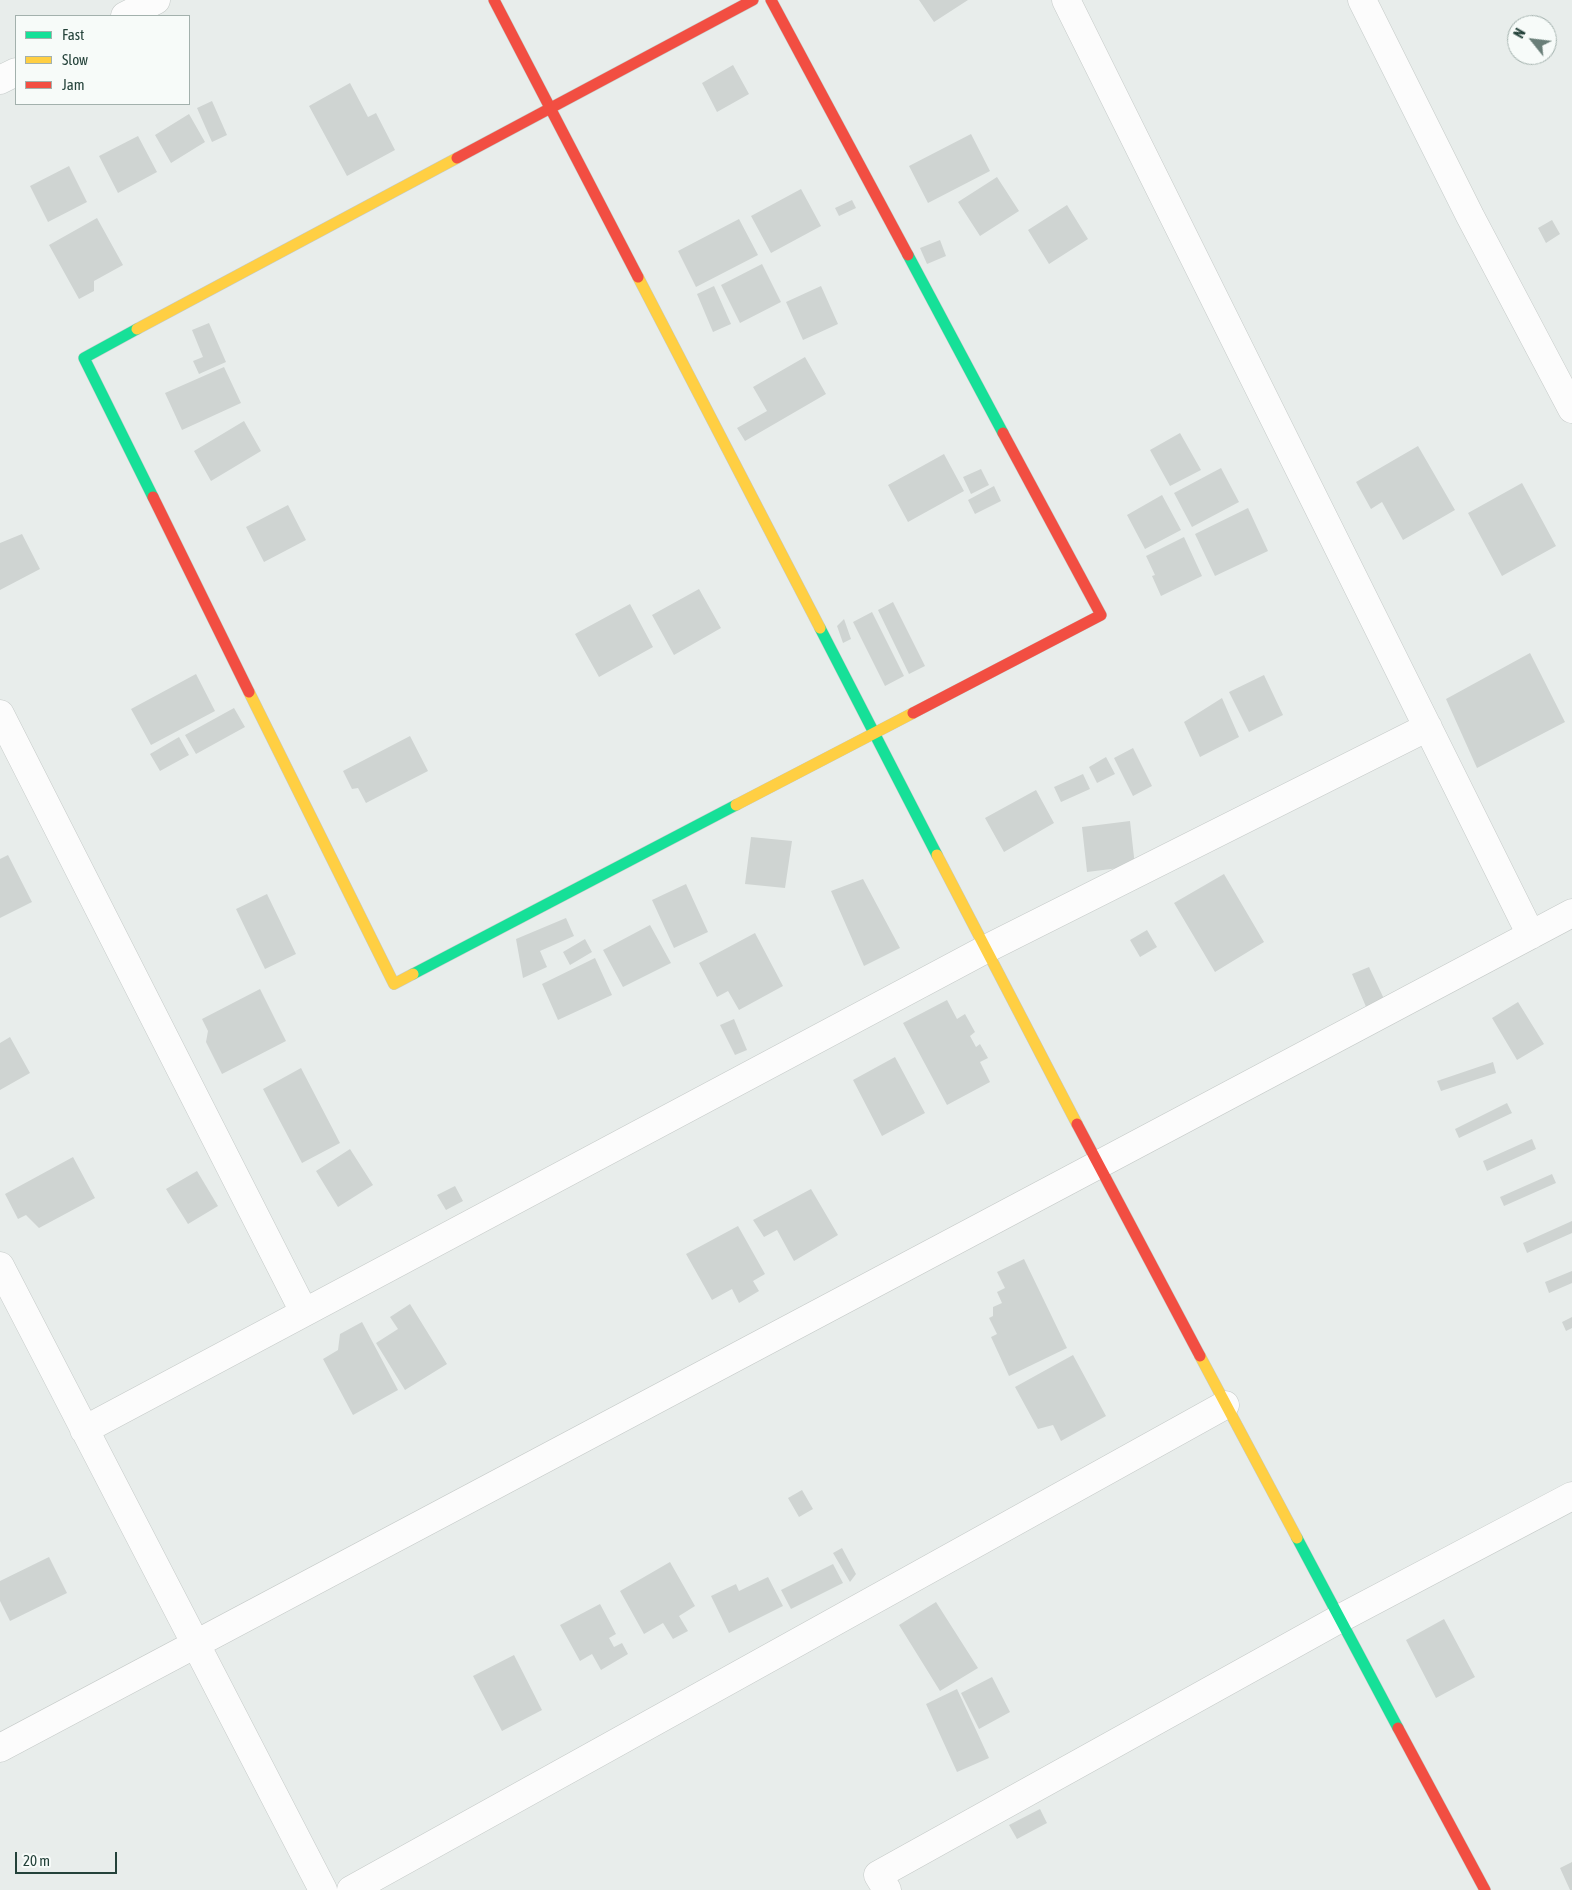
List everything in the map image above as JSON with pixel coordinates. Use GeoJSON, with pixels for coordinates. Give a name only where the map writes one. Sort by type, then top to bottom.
{"type":"FeatureCollection","features":[{"type":"Feature","properties":{"kind":"street"},"geometry":{"type":"LineString","coordinates":[[126,15],[156,0]]}},
{"type":"Feature","properties":{"kind":"street"},"geometry":{"type":"LineString","coordinates":[[494,0],[1098,1165],[1485,1890]]}},
{"type":"Feature","properties":{"kind":"street"},"geometry":{"type":"LineString","coordinates":[[753,0],[84,358],[394,984],[1100,614],[771,0]]}},
{"type":"Feature","properties":{"kind":"street"},"geometry":{"type":"LineString","coordinates":[[1066,0],[1531,934]]}},
{"type":"Feature","properties":{"kind":"street"},"geometry":{"type":"LineString","coordinates":[[1362,0],[1470,216],[1572,409]]}},
{"type":"Feature","properties":{"kind":"street"},"geometry":{"type":"LineString","coordinates":[[0,80],[15,72]]}},
{"type":"Feature","properties":{"kind":"street"},"geometry":{"type":"LineString","coordinates":[[0,714],[304,1312]]}},
{"type":"Feature","properties":{"kind":"street"},"geometry":{"type":"LineString","coordinates":[[84,1430],[986,949],[1428,727]]}},
{"type":"Feature","properties":{"kind":"street"},"geometry":{"type":"LineString","coordinates":[[0,1748],[1572,913]]}},
{"type":"Feature","properties":{"kind":"street"},"geometry":{"type":"LineString","coordinates":[[0,1266],[194,1645],[323,1890]]}},
{"type":"Feature","properties":{"kind":"street"},"geometry":{"type":"LineString","coordinates":[[350,1890],[1225,1404]]}},
{"type":"Feature","properties":{"kind":"street"},"geometry":{"type":"LineString","coordinates":[[887,1890],[878,1875],[1339,1619],[1572,1496]]}},
{"type":"Feature","properties":{"kind":"building"},"geometry":{"type":"Polygon","coordinates":[[[919,0],[968,0],[934,22],[919,0]]]}},
{"type":"Feature","properties":{"kind":"building"},"geometry":{"type":"Polygon","coordinates":[[[733,65],[749,94],[717,112],[702,83],[733,65]]]}},
{"type":"Feature","properties":{"kind":"building"},"geometry":{"type":"Polygon","coordinates":[[[350,83],[368,117],[376,113],[395,150],[347,176],[309,106],[350,83]]]}},
{"type":"Feature","properties":{"kind":"building"},"geometry":{"type":"Polygon","coordinates":[[[212,101],[227,135],[212,142],[197,108],[212,101]]]}},
{"type":"Feature","properties":{"kind":"building"},"geometry":{"type":"Polygon","coordinates":[[[189,114],[205,142],[171,163],[155,135],[189,114]]]}},
{"type":"Feature","properties":{"kind":"building"},"geometry":{"type":"Polygon","coordinates":[[[971,134],[990,171],[928,203],[909,166],[971,134]]]}},
{"type":"Feature","properties":{"kind":"building"},"geometry":{"type":"Polygon","coordinates":[[[138,136],[157,172],[118,193],[99,156],[138,136]]]}},
{"type":"Feature","properties":{"kind":"building"},"geometry":{"type":"Polygon","coordinates":[[[69,166],[87,202],[48,222],[30,186],[69,166]]]}},
{"type":"Feature","properties":{"kind":"building"},"geometry":{"type":"Polygon","coordinates":[[[997,177],[1019,211],[980,236],[958,202],[997,177]]]}},
{"type":"Feature","properties":{"kind":"building"},"geometry":{"type":"Polygon","coordinates":[[[801,189],[821,226],[771,253],[751,216],[801,189]]]}},
{"type":"Feature","properties":{"kind":"building"},"geometry":{"type":"Polygon","coordinates":[[[852,200],[856,208],[839,216],[835,208],[852,200]]]}},
{"type":"Feature","properties":{"kind":"building"},"geometry":{"type":"Polygon","coordinates":[[[1067,205],[1088,239],[1049,264],[1028,230],[1067,205]]]}},
{"type":"Feature","properties":{"kind":"building"},"geometry":{"type":"Polygon","coordinates":[[[97,218],[123,265],[94,281],[94,291],[79,299],[49,245],[97,218]]]}},
{"type":"Feature","properties":{"kind":"building"},"geometry":{"type":"Polygon","coordinates":[[[739,219],[758,255],[696,287],[678,251],[739,219]]]}},
{"type":"Feature","properties":{"kind":"building"},"geometry":{"type":"Polygon","coordinates":[[[1552,220],[1560,234],[1546,243],[1538,228],[1552,220]]]}},
{"type":"Feature","properties":{"kind":"building"},"geometry":{"type":"Polygon","coordinates":[[[940,240],[946,256],[927,264],[920,248],[940,240]]]}},
{"type":"Feature","properties":{"kind":"building"},"geometry":{"type":"Polygon","coordinates":[[[762,264],[781,302],[740,323],[721,285],[762,264]]]}},
{"type":"Feature","properties":{"kind":"building"},"geometry":{"type":"Polygon","coordinates":[[[714,286],[731,324],[713,332],[697,294],[714,286]]]}},
{"type":"Feature","properties":{"kind":"building"},"geometry":{"type":"Polygon","coordinates":[[[821,286],[838,324],[803,340],[786,302],[821,286]]]}},
{"type":"Feature","properties":{"kind":"building"},"geometry":{"type":"Polygon","coordinates":[[[209,323],[226,362],[199,374],[193,361],[203,357],[192,330],[209,323]]]}},
{"type":"Feature","properties":{"kind":"building"},"geometry":{"type":"Polygon","coordinates":[[[805,357],[826,394],[745,441],[737,428],[767,411],[753,387],[805,357]]]}},
{"type":"Feature","properties":{"kind":"building"},"geometry":{"type":"Polygon","coordinates":[[[224,367],[241,403],[182,430],[165,393],[224,367]]]}},
{"type":"Feature","properties":{"kind":"building"},"geometry":{"type":"Polygon","coordinates":[[[244,421],[261,451],[211,481],[194,451],[244,421]]]}},
{"type":"Feature","properties":{"kind":"building"},"geometry":{"type":"Polygon","coordinates":[[[1180,433],[1201,470],[1170,486],[1150,450],[1180,433]]]}},
{"type":"Feature","properties":{"kind":"building"},"geometry":{"type":"Polygon","coordinates":[[[1418,446],[1455,510],[1403,540],[1382,502],[1371,509],[1356,482],[1418,446]]]}},
{"type":"Feature","properties":{"kind":"building"},"geometry":{"type":"Polygon","coordinates":[[[944,454],[964,491],[908,522],[888,485],[944,454]]]}},
{"type":"Feature","properties":{"kind":"building"},"geometry":{"type":"Polygon","coordinates":[[[1221,468],[1239,502],[1192,527],[1174,493],[1221,468]]]}},
{"type":"Feature","properties":{"kind":"building"},"geometry":{"type":"Polygon","coordinates":[[[981,469],[989,485],[971,494],[963,477],[981,469]]]}},
{"type":"Feature","properties":{"kind":"building"},"geometry":{"type":"Polygon","coordinates":[[[1522,483],[1556,546],[1502,576],[1468,513],[1522,483]]]}},
{"type":"Feature","properties":{"kind":"building"},"geometry":{"type":"Polygon","coordinates":[[[994,486],[1001,501],[975,514],[968,500],[994,486]]]}},
{"type":"Feature","properties":{"kind":"building"},"geometry":{"type":"Polygon","coordinates":[[[1162,495],[1181,530],[1145,549],[1127,515],[1162,495]]]}},
{"type":"Feature","properties":{"kind":"building"},"geometry":{"type":"Polygon","coordinates":[[[288,505],[306,540],[264,562],[246,527],[288,505]]]}},
{"type":"Feature","properties":{"kind":"building"},"geometry":{"type":"Polygon","coordinates":[[[1248,508],[1268,551],[1215,576],[1195,534],[1248,508]]]}},
{"type":"Feature","properties":{"kind":"building"},"geometry":{"type":"Polygon","coordinates":[[[22,534],[40,569],[0,590],[0,543],[22,534]]]}},
{"type":"Feature","properties":{"kind":"building"},"geometry":{"type":"Polygon","coordinates":[[[1184,537],[1202,576],[1161,596],[1152,576],[1155,575],[1146,556],[1184,537]]]}},
{"type":"Feature","properties":{"kind":"building"},"geometry":{"type":"Polygon","coordinates":[[[699,589],[721,628],[674,655],[652,615],[699,589]]]}},
{"type":"Feature","properties":{"kind":"building"},"geometry":{"type":"Polygon","coordinates":[[[893,602],[925,666],[909,674],[878,610],[893,602]]]}},
{"type":"Feature","properties":{"kind":"building"},"geometry":{"type":"Polygon","coordinates":[[[630,604],[653,647],[599,677],[575,634],[630,604]]]}},
{"type":"Feature","properties":{"kind":"building"},"geometry":{"type":"Polygon","coordinates":[[[872,612],[904,676],[885,686],[853,622],[872,612]]]}},
{"type":"Feature","properties":{"kind":"building"},"geometry":{"type":"Polygon","coordinates":[[[844,619],[851,639],[843,643],[837,626],[844,619]]]}},
{"type":"Feature","properties":{"kind":"building"},"geometry":{"type":"Polygon","coordinates":[[[1530,653],[1565,722],[1477,768],[1446,699],[1530,653]]]}},
{"type":"Feature","properties":{"kind":"building"},"geometry":{"type":"Polygon","coordinates":[[[196,674],[215,711],[151,745],[131,709],[196,674]]]}},
{"type":"Feature","properties":{"kind":"building"},"geometry":{"type":"Polygon","coordinates":[[[1264,675],[1283,715],[1249,732],[1229,692],[1264,675]]]}},
{"type":"Feature","properties":{"kind":"building"},"geometry":{"type":"Polygon","coordinates":[[[1222,698],[1239,737],[1200,757],[1184,722],[1222,698]]]}},
{"type":"Feature","properties":{"kind":"building"},"geometry":{"type":"Polygon","coordinates":[[[234,708],[245,727],[196,754],[185,735],[234,708]]]}},
{"type":"Feature","properties":{"kind":"building"},"geometry":{"type":"Polygon","coordinates":[[[410,736],[428,771],[366,803],[358,788],[352,789],[343,771],[410,736]]]}},
{"type":"Feature","properties":{"kind":"building"},"geometry":{"type":"Polygon","coordinates":[[[179,737],[189,755],[160,771],[150,754],[179,737]]]}},
{"type":"Feature","properties":{"kind":"building"},"geometry":{"type":"Polygon","coordinates":[[[1133,748],[1152,786],[1133,796],[1114,758],[1133,748]]]}},
{"type":"Feature","properties":{"kind":"building"},"geometry":{"type":"Polygon","coordinates":[[[1106,757],[1115,774],[1097,783],[1089,767],[1106,757]]]}},
{"type":"Feature","properties":{"kind":"building"},"geometry":{"type":"Polygon","coordinates":[[[1083,774],[1090,789],[1061,802],[1054,787],[1083,774]]]}},
{"type":"Feature","properties":{"kind":"building"},"geometry":{"type":"Polygon","coordinates":[[[1036,790],[1054,823],[1004,852],[985,818],[1036,790]]]}},
{"type":"Feature","properties":{"kind":"building"},"geometry":{"type":"Polygon","coordinates":[[[1130,821],[1135,866],[1087,872],[1082,827],[1130,821]]]}},
{"type":"Feature","properties":{"kind":"building"},"geometry":{"type":"Polygon","coordinates":[[[751,837],[792,841],[785,888],[745,884],[751,837]]]}},
{"type":"Feature","properties":{"kind":"building"},"geometry":{"type":"Polygon","coordinates":[[[8,855],[32,902],[0,918],[0,859],[8,855]]]}},
{"type":"Feature","properties":{"kind":"building"},"geometry":{"type":"Polygon","coordinates":[[[1224,874],[1264,942],[1215,972],[1174,903],[1224,874]]]}},
{"type":"Feature","properties":{"kind":"building"},"geometry":{"type":"Polygon","coordinates":[[[863,879],[900,948],[864,966],[831,891],[863,879]]]}},
{"type":"Feature","properties":{"kind":"building"},"geometry":{"type":"Polygon","coordinates":[[[686,884],[708,932],[674,948],[652,900],[686,884]]]}},
{"type":"Feature","properties":{"kind":"building"},"geometry":{"type":"Polygon","coordinates":[[[267,894],[296,954],[265,969],[236,909],[267,894]]]}},
{"type":"Feature","properties":{"kind":"building"},"geometry":{"type":"Polygon","coordinates":[[[566,918],[574,936],[540,951],[547,967],[523,978],[516,939],[566,918]]]}},
{"type":"Feature","properties":{"kind":"building"},"geometry":{"type":"Polygon","coordinates":[[[650,925],[671,963],[623,987],[603,950],[650,925]]]}},
{"type":"Feature","properties":{"kind":"building"},"geometry":{"type":"Polygon","coordinates":[[[1147,930],[1157,947],[1140,957],[1130,940],[1147,930]]]}},
{"type":"Feature","properties":{"kind":"building"},"geometry":{"type":"Polygon","coordinates":[[[755,933],[783,986],[739,1010],[728,991],[717,997],[699,963],[755,933]]]}},
{"type":"Feature","properties":{"kind":"building"},"geometry":{"type":"Polygon","coordinates":[[[585,939],[592,952],[570,965],[563,952],[585,939]]]}},
{"type":"Feature","properties":{"kind":"building"},"geometry":{"type":"Polygon","coordinates":[[[595,958],[612,995],[558,1020],[542,984],[595,958]]]}},
{"type":"Feature","properties":{"kind":"building"},"geometry":{"type":"Polygon","coordinates":[[[1369,967],[1385,1001],[1367,1009],[1352,974],[1369,967]]]}},
{"type":"Feature","properties":{"kind":"building"},"geometry":{"type":"Polygon","coordinates":[[[260,989],[286,1041],[222,1074],[206,1042],[208,1031],[202,1019],[260,989]]]}},
{"type":"Feature","properties":{"kind":"building"},"geometry":{"type":"Polygon","coordinates":[[[947,1000],[957,1019],[965,1014],[975,1032],[970,1036],[976,1047],[980,1044],[988,1058],[980,1062],[990,1082],[947,1105],[903,1023],[947,1000]]]}},
{"type":"Feature","properties":{"kind":"building"},"geometry":{"type":"Polygon","coordinates":[[[1518,1002],[1544,1044],[1517,1060],[1492,1018],[1518,1002]]]}},
{"type":"Feature","properties":{"kind":"building"},"geometry":{"type":"Polygon","coordinates":[[[734,1019],[747,1050],[735,1055],[720,1025],[734,1019]]]}},
{"type":"Feature","properties":{"kind":"building"},"geometry":{"type":"Polygon","coordinates":[[[10,1037],[30,1073],[0,1090],[0,1043],[10,1037]]]}},
{"type":"Feature","properties":{"kind":"building"},"geometry":{"type":"Polygon","coordinates":[[[895,1057],[925,1113],[882,1136],[853,1080],[895,1057]]]}},
{"type":"Feature","properties":{"kind":"building"},"geometry":{"type":"Polygon","coordinates":[[[1493,1062],[1496,1073],[1441,1091],[1437,1081],[1493,1062]]]}},
{"type":"Feature","properties":{"kind":"building"},"geometry":{"type":"Polygon","coordinates":[[[301,1068],[340,1143],[302,1163],[263,1089],[301,1068]]]}},
{"type":"Feature","properties":{"kind":"building"},"geometry":{"type":"Polygon","coordinates":[[[1507,1103],[1512,1113],[1459,1138],[1455,1129],[1507,1103]]]}},
{"type":"Feature","properties":{"kind":"building"},"geometry":{"type":"Polygon","coordinates":[[[1532,1139],[1536,1149],[1487,1171],[1483,1161],[1532,1139]]]}},
{"type":"Feature","properties":{"kind":"building"},"geometry":{"type":"Polygon","coordinates":[[[350,1149],[373,1185],[338,1207],[316,1171],[350,1149]]]}},
{"type":"Feature","properties":{"kind":"building"},"geometry":{"type":"Polygon","coordinates":[[[73,1157],[95,1198],[39,1228],[26,1215],[18,1219],[5,1194],[73,1157]]]}},
{"type":"Feature","properties":{"kind":"building"},"geometry":{"type":"Polygon","coordinates":[[[197,1171],[218,1206],[188,1224],[166,1189],[197,1171]]]}},
{"type":"Feature","properties":{"kind":"building"},"geometry":{"type":"Polygon","coordinates":[[[1552,1174],[1556,1183],[1504,1206],[1500,1197],[1552,1174]]]}},
{"type":"Feature","properties":{"kind":"building"},"geometry":{"type":"Polygon","coordinates":[[[455,1186],[463,1201],[446,1210],[437,1195],[455,1186]]]}},
{"type":"Feature","properties":{"kind":"building"},"geometry":{"type":"Polygon","coordinates":[[[811,1189],[838,1235],[794,1261],[777,1230],[764,1237],[753,1220],[811,1189]]]}},
{"type":"Feature","properties":{"kind":"building"},"geometry":{"type":"Polygon","coordinates":[[[1572,1221],[1572,1233],[1527,1253],[1523,1243],[1572,1221]]]}},
{"type":"Feature","properties":{"kind":"building"},"geometry":{"type":"Polygon","coordinates":[[[738,1226],[765,1274],[753,1281],[759,1291],[739,1303],[732,1289],[712,1300],[686,1254],[738,1226]]]}},
{"type":"Feature","properties":{"kind":"building"},"geometry":{"type":"Polygon","coordinates":[[[1024,1259],[1067,1348],[1009,1376],[991,1337],[997,1334],[989,1318],[993,1316],[993,1307],[1002,1303],[997,1292],[1005,1288],[997,1272],[1024,1259]]]}},
{"type":"Feature","properties":{"kind":"building"},"geometry":{"type":"Polygon","coordinates":[[[1572,1271],[1572,1283],[1549,1293],[1545,1282],[1572,1271]]]}},
{"type":"Feature","properties":{"kind":"building"},"geometry":{"type":"Polygon","coordinates":[[[410,1304],[447,1364],[405,1390],[376,1343],[398,1329],[390,1317],[410,1304]]]}},
{"type":"Feature","properties":{"kind":"building"},"geometry":{"type":"Polygon","coordinates":[[[1572,1317],[1572,1328],[1566,1331],[1562,1322],[1572,1317]]]}},
{"type":"Feature","properties":{"kind":"building"},"geometry":{"type":"Polygon","coordinates":[[[362,1322],[398,1390],[353,1415],[323,1359],[338,1350],[340,1334],[362,1322]]]}},
{"type":"Feature","properties":{"kind":"building"},"geometry":{"type":"Polygon","coordinates":[[[1073,1355],[1106,1416],[1061,1441],[1053,1425],[1038,1429],[1015,1387],[1073,1355]]]}},
{"type":"Feature","properties":{"kind":"building"},"geometry":{"type":"Polygon","coordinates":[[[802,1490],[813,1509],[799,1517],[788,1498],[802,1490]]]}},
{"type":"Feature","properties":{"kind":"building"},"geometry":{"type":"Polygon","coordinates":[[[842,1548],[856,1574],[850,1582],[833,1553],[842,1548]]]}},
{"type":"Feature","properties":{"kind":"building"},"geometry":{"type":"Polygon","coordinates":[[[49,1557],[67,1593],[10,1621],[0,1601],[0,1581],[49,1557]]]}},
{"type":"Feature","properties":{"kind":"building"},"geometry":{"type":"Polygon","coordinates":[[[670,1562],[695,1606],[679,1616],[688,1631],[673,1639],[663,1623],[644,1634],[620,1591],[670,1562]]]}},
{"type":"Feature","properties":{"kind":"building"},"geometry":{"type":"Polygon","coordinates":[[[833,1564],[843,1583],[791,1609],[781,1590],[833,1564]]]}},
{"type":"Feature","properties":{"kind":"building"},"geometry":{"type":"Polygon","coordinates":[[[768,1577],[783,1606],[729,1633],[711,1596],[736,1584],[739,1591],[768,1577]]]}},
{"type":"Feature","properties":{"kind":"building"},"geometry":{"type":"Polygon","coordinates":[[[936,1602],[978,1668],[940,1691],[899,1625],[936,1602]]]}},
{"type":"Feature","properties":{"kind":"building"},"geometry":{"type":"Polygon","coordinates":[[[600,1604],[616,1634],[609,1638],[614,1647],[622,1643],[628,1654],[601,1670],[592,1654],[580,1661],[560,1625],[600,1604]]]}},
{"type":"Feature","properties":{"kind":"building"},"geometry":{"type":"Polygon","coordinates":[[[1444,1619],[1475,1677],[1436,1698],[1406,1640],[1444,1619]]]}},
{"type":"Feature","properties":{"kind":"building"},"geometry":{"type":"Polygon","coordinates":[[[514,1655],[542,1710],[502,1731],[473,1676],[514,1655]]]}},
{"type":"Feature","properties":{"kind":"building"},"geometry":{"type":"Polygon","coordinates":[[[992,1677],[1010,1712],[979,1729],[961,1693],[992,1677]]]}},
{"type":"Feature","properties":{"kind":"building"},"geometry":{"type":"Polygon","coordinates":[[[957,1689],[989,1758],[957,1772],[926,1704],[957,1689]]]}},
{"type":"Feature","properties":{"kind":"building"},"geometry":{"type":"Polygon","coordinates":[[[1040,1809],[1047,1823],[1017,1839],[1009,1825],[1040,1809]]]}},
{"type":"Feature","properties":{"kind":"building"},"geometry":{"type":"Polygon","coordinates":[[[1572,1862],[1572,1890],[1570,1890],[1560,1868],[1572,1862]]]}},
{"type":"Feature","properties":{"kind":"traffic: fast"},"geometry":{"type":"LineString","coordinates":[[908,255],[1003,433]]}},
{"type":"Feature","properties":{"kind":"traffic: fast"},"geometry":{"type":"LineString","coordinates":[[137,329],[84,358],[153,497]]}},
{"type":"Feature","properties":{"kind":"traffic: fast"},"geometry":{"type":"LineString","coordinates":[[820,628],[937,855]]}},
{"type":"Feature","properties":{"kind":"traffic: fast"},"geometry":{"type":"LineString","coordinates":[[413,974],[736,805]]}},
{"type":"Feature","properties":{"kind":"traffic: fast"},"geometry":{"type":"LineString","coordinates":[[1297,1538],[1398,1728]]}},
{"type":"Feature","properties":{"kind":"traffic: slow"},"geometry":{"type":"LineString","coordinates":[[137,329],[457,158]]}},
{"type":"Feature","properties":{"kind":"traffic: slow"},"geometry":{"type":"LineString","coordinates":[[638,277],[820,628]]}},
{"type":"Feature","properties":{"kind":"traffic: slow"},"geometry":{"type":"LineString","coordinates":[[249,692],[394,984],[413,974]]}},
{"type":"Feature","properties":{"kind":"traffic: slow"},"geometry":{"type":"LineString","coordinates":[[736,805],[913,713]]}},
{"type":"Feature","properties":{"kind":"traffic: slow"},"geometry":{"type":"LineString","coordinates":[[937,855],[1077,1124]]}},
{"type":"Feature","properties":{"kind":"traffic: slow"},"geometry":{"type":"LineString","coordinates":[[1200,1356],[1297,1538]]}},
{"type":"Feature","properties":{"kind":"traffic: jam"},"geometry":{"type":"LineString","coordinates":[[494,0],[638,277]]}},
{"type":"Feature","properties":{"kind":"traffic: jam"},"geometry":{"type":"LineString","coordinates":[[457,158],[753,0]]}},
{"type":"Feature","properties":{"kind":"traffic: jam"},"geometry":{"type":"LineString","coordinates":[[771,0],[908,255]]}},
{"type":"Feature","properties":{"kind":"traffic: jam"},"geometry":{"type":"LineString","coordinates":[[913,713],[1101,615],[1003,433]]}},
{"type":"Feature","properties":{"kind":"traffic: jam"},"geometry":{"type":"LineString","coordinates":[[153,497],[249,692]]}},
{"type":"Feature","properties":{"kind":"traffic: jam"},"geometry":{"type":"LineString","coordinates":[[1077,1124],[1200,1356]]}},
{"type":"Feature","properties":{"kind":"traffic: jam"},"geometry":{"type":"LineString","coordinates":[[1398,1728],[1485,1890]]}}]}
